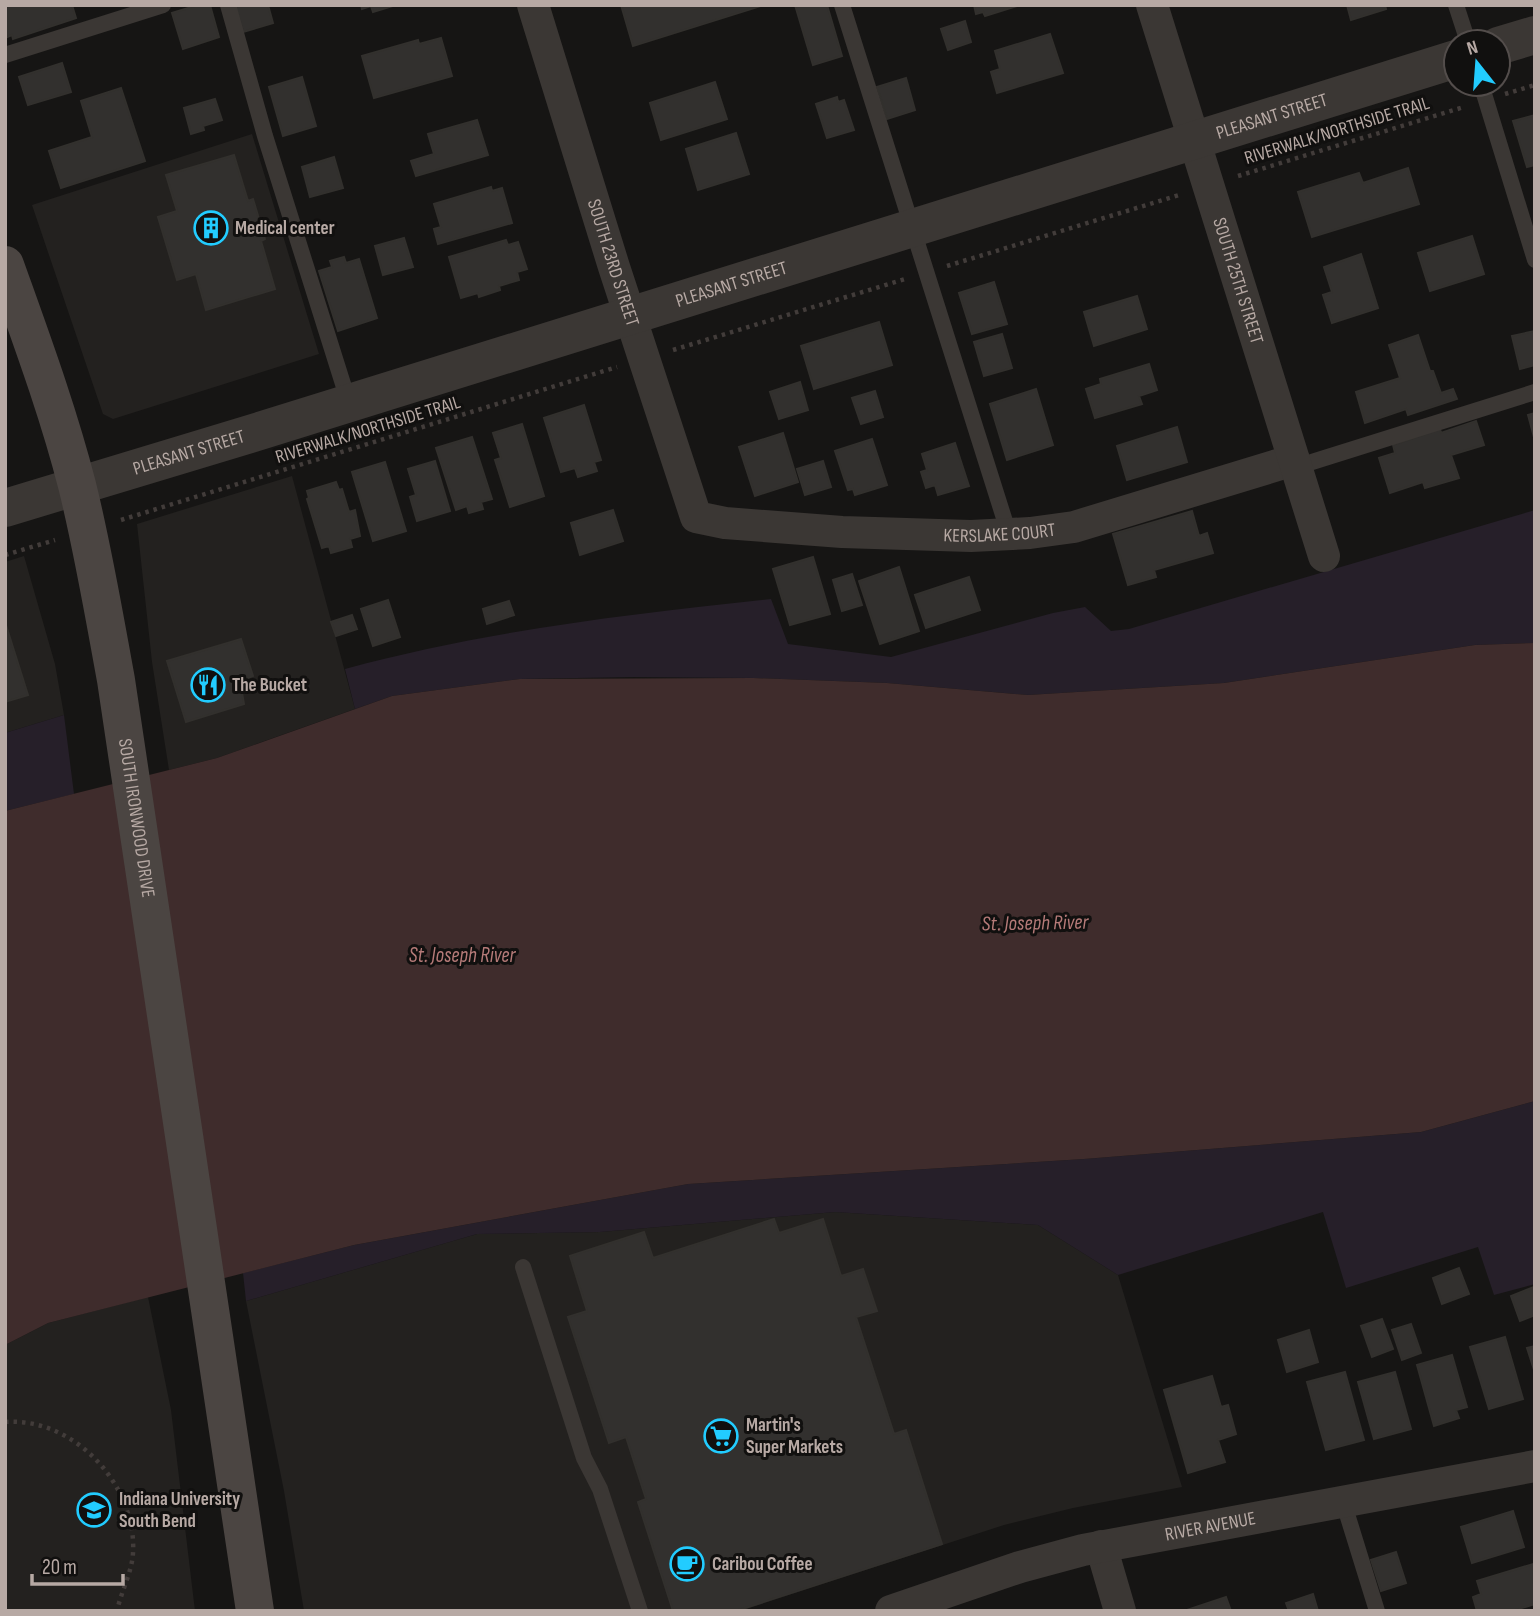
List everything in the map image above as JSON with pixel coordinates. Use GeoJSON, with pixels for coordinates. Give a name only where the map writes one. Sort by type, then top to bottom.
{"type":"FeatureCollection","features":[{"type":"Feature","properties":{"kind":"main road","name":"SOUTH IRONWOOD DRIVE"},"geometry":{"type":"LineString","coordinates":[[5,265],[77,485],[116,680],[255,1611]]}},
{"type":"Feature","properties":{"kind":"street","name":"SOUTH 23RD STREET"},"geometry":{"type":"LineString","coordinates":[[533,5],[687,496],[696,517]]}},
{"type":"Feature","properties":{"kind":"street","name":"SOUTH 25TH STREET"},"geometry":{"type":"LineString","coordinates":[[1152,5],[1324,556]]}},
{"type":"Feature","properties":{"kind":"street"},"geometry":{"type":"LineString","coordinates":[[1512,42],[1535,35]]}},
{"type":"Feature","properties":{"kind":"street","name":"PLEASANT STREET"},"geometry":{"type":"LineString","coordinates":[[5,508],[1442,63]]}},
{"type":"Feature","properties":{"kind":"street","name":"KERSLAKE COURT"},"geometry":{"type":"LineString","coordinates":[[696,517],[725,523],[842,532],[971,536],[1009,534],[1074,527],[1295,464]]}},
{"type":"Feature","properties":{"kind":"street","name":"RIVER AVENUE"},"geometry":{"type":"LineString","coordinates":[[891,1611],[1020,1567],[1101,1546],[1535,1466]]}},
{"type":"Feature","properties":{"kind":"street"},"geometry":{"type":"LineString","coordinates":[[1101,1546],[1120,1611]]}},
{"type":"Feature","properties":{"kind":"lane"},"geometry":{"type":"LineString","coordinates":[[5,55],[163,5]]}},
{"type":"Feature","properties":{"kind":"lane"},"geometry":{"type":"LineString","coordinates":[[228,5],[265,136],[349,403]]}},
{"type":"Feature","properties":{"kind":"lane"},"geometry":{"type":"LineString","coordinates":[[842,5],[1009,534]]}},
{"type":"Feature","properties":{"kind":"lane"},"geometry":{"type":"LineString","coordinates":[[1456,5],[1463,28]]}},
{"type":"Feature","properties":{"kind":"lane"},"geometry":{"type":"LineString","coordinates":[[1485,100],[1535,260]]}},
{"type":"Feature","properties":{"kind":"lane"},"geometry":{"type":"LineString","coordinates":[[1295,464],[1535,392]]}},
{"type":"Feature","properties":{"kind":"lane"},"geometry":{"type":"LineString","coordinates":[[523,1267],[584,1458],[600,1489],[640,1611]]}},
{"type":"Feature","properties":{"kind":"lane"},"geometry":{"type":"LineString","coordinates":[[1343,1501],[1377,1611]]}},
{"type":"Feature","properties":{"kind":"path","name":"RIVERWALK/NORTHSIDE TRAIL"},"geometry":{"type":"LineString","coordinates":[[1228,179],[1535,85]]}},
{"type":"Feature","properties":{"kind":"path","name":"RIVERWALK/NORTHSIDE TRAIL"},"geometry":{"type":"LineString","coordinates":[[131,517],[614,368]]}},
{"type":"Feature","properties":{"kind":"path"},"geometry":{"type":"LineString","coordinates":[[5,555],[36,545]]}},
{"type":"Feature","properties":{"kind":"path"},"geometry":{"type":"LineString","coordinates":[[5,1422],[19,1421],[56,1431],[90,1452],[115,1482],[131,1520],[133,1555],[117,1611]]}},
{"type":"Feature","properties":{"kind":"shaded area"},"geometry":{"type":"Polygon","coordinates":[[[252,134],[319,354],[113,419],[103,414],[32,205],[252,134]]]}},
{"type":"Feature","properties":{"kind":"shaded area"},"geometry":{"type":"Polygon","coordinates":[[[292,476],[355,709],[217,758],[169,770],[152,662],[137,524],[292,476]]]}},
{"type":"Feature","properties":{"kind":"shaded area"},"geometry":{"type":"Polygon","coordinates":[[[1535,510],[1535,643],[1475,645],[1224,683],[1028,695],[887,683],[753,678],[520,679],[392,696],[355,709],[345,669],[450,644],[557,625],[771,599],[788,644],[891,657],[1053,613],[1085,607],[1111,631],[1129,629],[1535,510]]]}},
{"type":"Feature","properties":{"kind":"shaded area"},"geometry":{"type":"Polygon","coordinates":[[[24,556],[55,664],[64,715],[5,733],[5,562],[24,556]]]}},
{"type":"Feature","properties":{"kind":"shaded area"},"geometry":{"type":"Polygon","coordinates":[[[64,715],[74,794],[5,811],[5,733],[64,715]]]}},
{"type":"Feature","properties":{"kind":"shaded area"},"geometry":{"type":"Polygon","coordinates":[[[1535,1101],[1535,1284],[1494,1295],[1478,1247],[1346,1288],[1323,1212],[1118,1275],[1038,1225],[835,1212],[600,1232],[477,1234],[246,1301],[243,1273],[354,1245],[688,1184],[1084,1159],[1421,1132],[1535,1101]]]}},
{"type":"Feature","properties":{"kind":"shaded area"},"geometry":{"type":"Polygon","coordinates":[[[835,1212],[1038,1225],[1118,1275],[1182,1487],[1073,1508],[1004,1525],[740,1611],[304,1611],[284,1491],[246,1301],[477,1234],[600,1232],[835,1212]]]}},
{"type":"Feature","properties":{"kind":"shaded area","name":"Indiana University South Bend"},"geometry":{"type":"Polygon","coordinates":[[[148,1297],[171,1410],[195,1611],[5,1611],[5,1345],[48,1323],[148,1297]]]}},
{"type":"Feature","properties":{"kind":"water","name":"St. Joseph River"},"geometry":{"type":"Polygon","coordinates":[[[1535,643],[1535,1101],[1421,1132],[1084,1159],[688,1184],[354,1245],[48,1323],[5,1345],[5,811],[217,758],[392,696],[520,679],[753,678],[887,683],[1028,695],[1224,683],[1475,645],[1535,643]]]}},
{"type":"Feature","properties":{"kind":"building"},"geometry":{"type":"Polygon","coordinates":[[[5,5],[72,5],[76,18],[13,39],[12,35],[5,38],[5,5]]]}},
{"type":"Feature","properties":{"kind":"building"},"geometry":{"type":"Polygon","coordinates":[[[198,5],[210,5],[219,37],[183,49],[172,13],[198,5]]]}},
{"type":"Feature","properties":{"kind":"building"},"geometry":{"type":"Polygon","coordinates":[[[268,5],[273,23],[243,32],[235,7],[268,5]]]}},
{"type":"Feature","properties":{"kind":"building"},"geometry":{"type":"Polygon","coordinates":[[[361,5],[396,5],[373,12],[371,6],[362,9],[361,5]]]}},
{"type":"Feature","properties":{"kind":"building"},"geometry":{"type":"Polygon","coordinates":[[[621,5],[764,5],[633,46],[621,5]]]}},
{"type":"Feature","properties":{"kind":"building"},"geometry":{"type":"Polygon","coordinates":[[[795,5],[827,5],[842,56],[813,65],[795,5]]]}},
{"type":"Feature","properties":{"kind":"building"},"geometry":{"type":"Polygon","coordinates":[[[974,5],[1020,5],[985,16],[983,12],[976,14],[974,5]]]}},
{"type":"Feature","properties":{"kind":"building"},"geometry":{"type":"Polygon","coordinates":[[[1347,5],[1385,5],[1386,9],[1351,20],[1347,5]]]}},
{"type":"Feature","properties":{"kind":"building"},"geometry":{"type":"Polygon","coordinates":[[[965,21],[971,42],[948,50],[941,29],[965,21]]]}},
{"type":"Feature","properties":{"kind":"building"},"geometry":{"type":"Polygon","coordinates":[[[1050,34],[1063,73],[997,93],[991,72],[1000,69],[995,51],[1050,34]]]}},
{"type":"Feature","properties":{"kind":"building"},"geometry":{"type":"Polygon","coordinates":[[[441,38],[452,76],[374,98],[362,56],[418,40],[419,44],[441,38]]]}},
{"type":"Feature","properties":{"kind":"building"},"geometry":{"type":"Polygon","coordinates":[[[62,63],[71,92],[28,105],[19,77],[62,63]]]}},
{"type":"Feature","properties":{"kind":"building"},"geometry":{"type":"Polygon","coordinates":[[[302,77],[316,126],[283,136],[269,87],[302,77]]]}},
{"type":"Feature","properties":{"kind":"building"},"geometry":{"type":"Polygon","coordinates":[[[906,78],[915,110],[887,119],[877,87],[906,78]]]}},
{"type":"Feature","properties":{"kind":"building"},"geometry":{"type":"Polygon","coordinates":[[[715,82],[727,119],[661,140],[650,103],[715,82]]]}},
{"type":"Feature","properties":{"kind":"building"},"geometry":{"type":"Polygon","coordinates":[[[121,88],[145,161],[61,188],[49,151],[92,137],[81,101],[121,88]]]}},
{"type":"Feature","properties":{"kind":"building"},"geometry":{"type":"Polygon","coordinates":[[[837,97],[838,102],[844,100],[854,130],[827,138],[816,104],[837,97]]]}},
{"type":"Feature","properties":{"kind":"building"},"geometry":{"type":"Polygon","coordinates":[[[215,99],[222,120],[203,126],[204,130],[191,134],[184,108],[215,99]]]}},
{"type":"Feature","properties":{"kind":"building"},"geometry":{"type":"Polygon","coordinates":[[[1535,115],[1535,165],[1527,167],[1513,121],[1535,115]]]}},
{"type":"Feature","properties":{"kind":"building"},"geometry":{"type":"Polygon","coordinates":[[[477,120],[488,155],[416,176],[411,161],[434,154],[428,134],[477,120]]]}},
{"type":"Feature","properties":{"kind":"building"},"geometry":{"type":"Polygon","coordinates":[[[736,133],[749,174],[698,190],[686,149],[736,133]]]}},
{"type":"Feature","properties":{"kind":"building","name":"Medical center"},"geometry":{"type":"Polygon","coordinates":[[[234,155],[248,201],[253,199],[265,239],[261,241],[275,289],[206,310],[196,274],[177,280],[158,217],[177,211],[166,175],[234,155]]]}},
{"type":"Feature","properties":{"kind":"building"},"geometry":{"type":"Polygon","coordinates":[[[334,157],[343,188],[310,197],[302,167],[334,157]]]}},
{"type":"Feature","properties":{"kind":"building"},"geometry":{"type":"Polygon","coordinates":[[[1408,168],[1419,204],[1312,237],[1298,192],[1359,173],[1363,183],[1408,168]]]}},
{"type":"Feature","properties":{"kind":"building"},"geometry":{"type":"Polygon","coordinates":[[[491,187],[492,191],[502,188],[512,223],[438,244],[434,229],[441,227],[434,204],[491,187]]]}},
{"type":"Feature","properties":{"kind":"building"},"geometry":{"type":"Polygon","coordinates":[[[1472,236],[1484,274],[1430,291],[1418,253],[1472,236]]]}},
{"type":"Feature","properties":{"kind":"building"},"geometry":{"type":"Polygon","coordinates":[[[404,238],[413,267],[383,275],[375,246],[404,238]]]}},
{"type":"Feature","properties":{"kind":"building"},"geometry":{"type":"Polygon","coordinates":[[[506,240],[508,245],[518,242],[527,269],[517,272],[519,280],[499,286],[500,290],[479,297],[478,293],[461,298],[449,257],[506,240]]]}},
{"type":"Feature","properties":{"kind":"building"},"geometry":{"type":"Polygon","coordinates":[[[1361,254],[1378,308],[1332,323],[1323,295],[1332,292],[1324,267],[1361,254]]]}},
{"type":"Feature","properties":{"kind":"building"},"geometry":{"type":"Polygon","coordinates":[[[344,257],[346,263],[359,259],[377,318],[338,331],[319,271],[332,267],[330,261],[344,257]]]}},
{"type":"Feature","properties":{"kind":"building"},"geometry":{"type":"Polygon","coordinates":[[[994,282],[1007,324],[972,334],[959,293],[994,282]]]}},
{"type":"Feature","properties":{"kind":"building"},"geometry":{"type":"Polygon","coordinates":[[[1137,296],[1147,329],[1094,346],[1084,312],[1137,296]]]}},
{"type":"Feature","properties":{"kind":"building"},"geometry":{"type":"Polygon","coordinates":[[[879,322],[892,365],[814,389],[801,346],[879,322]]]}},
{"type":"Feature","properties":{"kind":"building"},"geometry":{"type":"Polygon","coordinates":[[[1535,331],[1535,365],[1520,369],[1512,336],[1535,331]]]}},
{"type":"Feature","properties":{"kind":"building"},"geometry":{"type":"Polygon","coordinates":[[[1002,334],[1012,368],[984,376],[974,342],[1002,334]]]}},
{"type":"Feature","properties":{"kind":"building"},"geometry":{"type":"Polygon","coordinates":[[[1418,335],[1430,371],[1433,371],[1441,393],[1453,389],[1457,399],[1408,415],[1406,409],[1365,423],[1356,392],[1400,378],[1389,345],[1418,335]]]}},
{"type":"Feature","properties":{"kind":"building"},"geometry":{"type":"Polygon","coordinates":[[[1149,364],[1157,390],[1139,396],[1142,404],[1095,418],[1086,389],[1101,384],[1100,379],[1149,364]]]}},
{"type":"Feature","properties":{"kind":"building"},"geometry":{"type":"Polygon","coordinates":[[[800,382],[808,410],[779,419],[770,392],[800,382]]]}},
{"type":"Feature","properties":{"kind":"building"},"geometry":{"type":"Polygon","coordinates":[[[1036,389],[1053,445],[1007,460],[990,404],[1036,389]]]}},
{"type":"Feature","properties":{"kind":"building"},"geometry":{"type":"Polygon","coordinates":[[[875,391],[883,417],[861,424],[852,398],[875,391]]]}},
{"type":"Feature","properties":{"kind":"building"},"geometry":{"type":"Polygon","coordinates":[[[584,405],[601,460],[594,462],[597,471],[578,477],[575,468],[561,472],[544,418],[584,405]]]}},
{"type":"Feature","properties":{"kind":"building"},"geometry":{"type":"Polygon","coordinates":[[[1535,413],[1535,441],[1528,415],[1535,413]]]}},
{"type":"Feature","properties":{"kind":"building"},"geometry":{"type":"Polygon","coordinates":[[[1476,421],[1484,445],[1451,455],[1459,478],[1425,488],[1423,482],[1390,493],[1379,458],[1395,453],[1393,445],[1440,429],[1441,433],[1476,421]]]}},
{"type":"Feature","properties":{"kind":"building"},"geometry":{"type":"Polygon","coordinates":[[[522,424],[544,496],[510,507],[495,460],[501,458],[493,433],[522,424]]]}},
{"type":"Feature","properties":{"kind":"building"},"geometry":{"type":"Polygon","coordinates":[[[1177,427],[1187,462],[1127,480],[1117,446],[1177,427]]]}},
{"type":"Feature","properties":{"kind":"building"},"geometry":{"type":"Polygon","coordinates":[[[783,433],[798,482],[755,496],[739,447],[783,433]]]}},
{"type":"Feature","properties":{"kind":"building"},"geometry":{"type":"Polygon","coordinates":[[[472,437],[492,499],[481,502],[483,509],[469,513],[467,506],[456,510],[436,448],[472,437]]]}},
{"type":"Feature","properties":{"kind":"building"},"geometry":{"type":"Polygon","coordinates":[[[872,439],[887,485],[855,495],[853,489],[848,490],[835,451],[872,439]]]}},
{"type":"Feature","properties":{"kind":"building"},"geometry":{"type":"Polygon","coordinates":[[[955,443],[969,486],[938,495],[935,485],[926,488],[921,472],[927,470],[922,454],[955,443]]]}},
{"type":"Feature","properties":{"kind":"building"},"geometry":{"type":"Polygon","coordinates":[[[435,461],[450,511],[417,521],[410,497],[416,495],[408,469],[435,461]]]}},
{"type":"Feature","properties":{"kind":"building"},"geometry":{"type":"Polygon","coordinates":[[[823,461],[831,487],[805,495],[797,469],[823,461]]]}},
{"type":"Feature","properties":{"kind":"building"},"geometry":{"type":"Polygon","coordinates":[[[385,462],[406,531],[373,541],[352,472],[385,462]]]}},
{"type":"Feature","properties":{"kind":"building"},"geometry":{"type":"Polygon","coordinates":[[[336,482],[339,490],[342,489],[349,512],[355,510],[360,536],[350,539],[352,547],[331,553],[329,546],[322,548],[307,491],[336,482]]]}},
{"type":"Feature","properties":{"kind":"building"},"geometry":{"type":"Polygon","coordinates":[[[613,510],[623,541],[580,555],[571,523],[613,510]]]}},
{"type":"Feature","properties":{"kind":"building"},"geometry":{"type":"Polygon","coordinates":[[[1192,511],[1199,536],[1207,533],[1213,553],[1154,570],[1156,577],[1128,585],[1113,534],[1192,511]]]}},
{"type":"Feature","properties":{"kind":"building"},"geometry":{"type":"Polygon","coordinates":[[[813,557],[830,614],[790,625],[773,569],[813,557]]]}},
{"type":"Feature","properties":{"kind":"building"},"geometry":{"type":"Polygon","coordinates":[[[899,567],[919,631],[880,644],[859,581],[899,567]]]}},
{"type":"Feature","properties":{"kind":"building"},"geometry":{"type":"Polygon","coordinates":[[[852,574],[862,605],[842,611],[833,580],[852,574]]]}},
{"type":"Feature","properties":{"kind":"building"},"geometry":{"type":"Polygon","coordinates":[[[969,577],[980,610],[926,628],[915,595],[969,577]]]}},
{"type":"Feature","properties":{"kind":"building"},"geometry":{"type":"Polygon","coordinates":[[[388,600],[400,637],[373,646],[361,609],[388,600]]]}},
{"type":"Feature","properties":{"kind":"building"},"geometry":{"type":"Polygon","coordinates":[[[509,601],[514,615],[487,624],[483,609],[509,601]]]}},
{"type":"Feature","properties":{"kind":"building"},"geometry":{"type":"Polygon","coordinates":[[[352,615],[357,629],[336,636],[331,622],[352,615]]]}},
{"type":"Feature","properties":{"kind":"building"},"geometry":{"type":"Polygon","coordinates":[[[5,622],[28,695],[5,702],[5,622]]]}},
{"type":"Feature","properties":{"kind":"building","name":"The Bucket"},"geometry":{"type":"Polygon","coordinates":[[[241,639],[253,676],[240,681],[244,704],[186,722],[167,661],[241,639]]]}},
{"type":"Feature","properties":{"kind":"building"},"geometry":{"type":"Polygon","coordinates":[[[774,1219],[779,1233],[823,1219],[841,1276],[863,1269],[877,1311],[856,1317],[894,1434],[906,1430],[942,1544],[736,1611],[673,1611],[638,1502],[646,1499],[626,1437],[609,1443],[568,1317],[587,1311],[570,1256],[644,1232],[653,1258],[774,1219]]]}},
{"type":"Feature","properties":{"kind":"building"},"geometry":{"type":"Polygon","coordinates":[[[1459,1268],[1469,1294],[1442,1304],[1433,1278],[1459,1268]]]}},
{"type":"Feature","properties":{"kind":"building"},"geometry":{"type":"Polygon","coordinates":[[[1534,1287],[1535,1315],[1520,1321],[1511,1296],[1534,1287]]]}},
{"type":"Feature","properties":{"kind":"building"},"geometry":{"type":"Polygon","coordinates":[[[1382,1319],[1393,1349],[1372,1357],[1361,1326],[1382,1319]]]}},
{"type":"Feature","properties":{"kind":"building"},"geometry":{"type":"Polygon","coordinates":[[[1411,1324],[1421,1353],[1402,1360],[1392,1330],[1411,1324]]]}},
{"type":"Feature","properties":{"kind":"building"},"geometry":{"type":"Polygon","coordinates":[[[1309,1330],[1318,1362],[1287,1372],[1278,1340],[1309,1330]]]}},
{"type":"Feature","properties":{"kind":"building"},"geometry":{"type":"Polygon","coordinates":[[[1505,1337],[1523,1399],[1489,1409],[1470,1347],[1505,1337]]]}},
{"type":"Feature","properties":{"kind":"building"},"geometry":{"type":"Polygon","coordinates":[[[1535,1346],[1535,1373],[1527,1348],[1535,1346]]]}},
{"type":"Feature","properties":{"kind":"building"},"geometry":{"type":"Polygon","coordinates":[[[1452,1355],[1467,1407],[1456,1410],[1459,1418],[1434,1426],[1417,1365],[1452,1355]]]}},
{"type":"Feature","properties":{"kind":"building"},"geometry":{"type":"Polygon","coordinates":[[[1345,1372],[1364,1440],[1326,1450],[1307,1382],[1345,1372]]]}},
{"type":"Feature","properties":{"kind":"building"},"geometry":{"type":"Polygon","coordinates":[[[1395,1372],[1411,1429],[1374,1439],[1358,1382],[1395,1372]]]}},
{"type":"Feature","properties":{"kind":"building"},"geometry":{"type":"Polygon","coordinates":[[[1212,1376],[1221,1407],[1228,1405],[1236,1434],[1218,1440],[1225,1462],[1188,1473],[1164,1390],[1212,1376]]]}},
{"type":"Feature","properties":{"kind":"building"},"geometry":{"type":"Polygon","coordinates":[[[1513,1511],[1524,1547],[1472,1563],[1461,1527],[1513,1511]]]}},
{"type":"Feature","properties":{"kind":"building"},"geometry":{"type":"Polygon","coordinates":[[[1396,1552],[1406,1583],[1381,1591],[1371,1560],[1396,1552]]]}},
{"type":"Feature","properties":{"kind":"building"},"geometry":{"type":"Polygon","coordinates":[[[1533,1564],[1535,1604],[1512,1611],[1477,1611],[1473,1597],[1481,1594],[1477,1581],[1533,1564]]]}},
{"type":"Feature","properties":{"kind":"building"},"geometry":{"type":"Polygon","coordinates":[[[1313,1594],[1318,1611],[1289,1611],[1286,1603],[1313,1594]]]}},
{"type":"Feature","properties":{"kind":"building"},"geometry":{"type":"Polygon","coordinates":[[[1226,1597],[1231,1611],[1187,1611],[1187,1610],[1226,1597]]]}},
{"type":"Feature","properties":{"kind":"place","name":"Medical center"},"geometry":{"type":"Point","coordinates":[211,228]}},
{"type":"Feature","properties":{"kind":"place","name":"The Bucket"},"geometry":{"type":"Point","coordinates":[208,685]}},
{"type":"Feature","properties":{"kind":"place","name":"Martin's Super Markets"},"geometry":{"type":"Point","coordinates":[721,1436]}},
{"type":"Feature","properties":{"kind":"place","name":"Indiana University South Bend"},"geometry":{"type":"Point","coordinates":[94,1510]}},
{"type":"Feature","properties":{"kind":"place","name":"Caribou Coffee"},"geometry":{"type":"Point","coordinates":[687,1564]}}]}
